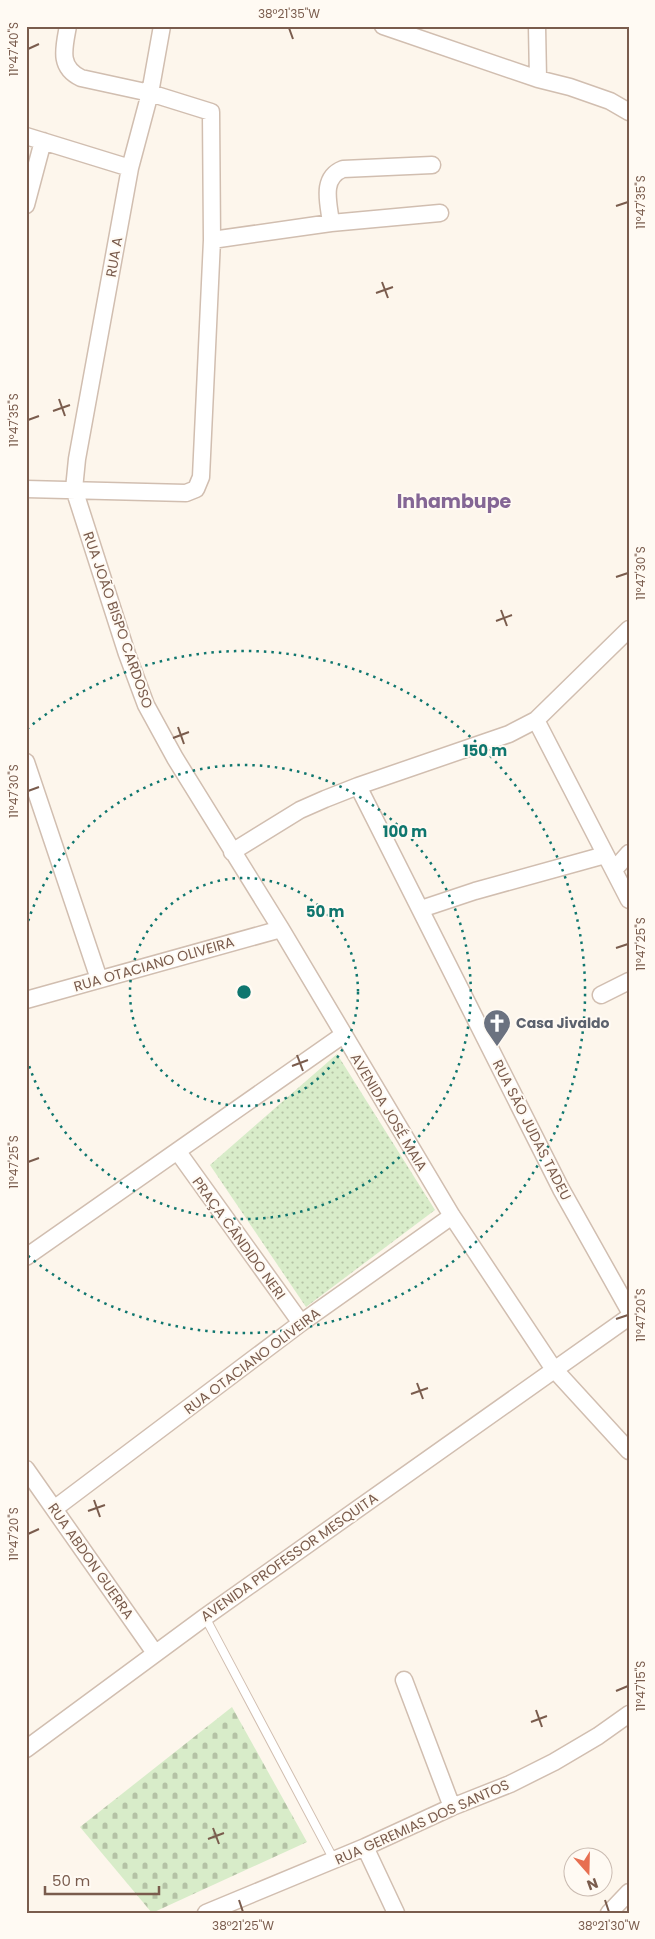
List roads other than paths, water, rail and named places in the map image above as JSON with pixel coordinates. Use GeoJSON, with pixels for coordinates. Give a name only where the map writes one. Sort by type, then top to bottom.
{"type":"FeatureCollection","features":[{"type":"Feature","properties":{"kind":"street"},"geometry":{"type":"LineString","coordinates":[[26,489],[186,493],[196,489],[201,477],[212,240],[211,112],[150,93],[81,78],[71,73],[64,59],[68,26]]}},
{"type":"Feature","properties":{"kind":"street","name":"RUA A"},"geometry":{"type":"LineString","coordinates":[[74,489],[77,459],[130,168],[150,93],[162,26]]}},
{"type":"Feature","properties":{"kind":"street"},"geometry":{"type":"LineString","coordinates":[[383,26],[538,80],[570,87],[610,102],[629,112]]}},
{"type":"Feature","properties":{"kind":"street"},"geometry":{"type":"LineString","coordinates":[[537,26],[538,80]]}},
{"type":"Feature","properties":{"kind":"street"},"geometry":{"type":"LineString","coordinates":[[26,136],[130,168]]}},
{"type":"Feature","properties":{"kind":"street"},"geometry":{"type":"LineString","coordinates":[[26,205],[43,141]]}},
{"type":"Feature","properties":{"kind":"street"},"geometry":{"type":"LineString","coordinates":[[331,223],[328,187],[332,176],[337,172],[343,170],[432,165]]}},
{"type":"Feature","properties":{"kind":"street"},"geometry":{"type":"LineString","coordinates":[[212,240],[331,223],[440,213]]}},
{"type":"Feature","properties":{"kind":"street","name":"RUA JOÃO BISPO CARDOSO"},"geometry":{"type":"LineString","coordinates":[[74,489],[127,654],[146,705],[175,758],[232,852]]}},
{"type":"Feature","properties":{"kind":"street"},"geometry":{"type":"LineString","coordinates":[[232,852],[300,810],[358,786],[509,734],[536,720],[629,630]]}},
{"type":"Feature","properties":{"kind":"street"},"geometry":{"type":"LineString","coordinates":[[536,720],[629,900]]}},
{"type":"Feature","properties":{"kind":"street"},"geometry":{"type":"LineString","coordinates":[[26,762],[100,979]]}},
{"type":"Feature","properties":{"kind":"street","name":"RUA SÃO JUDAS TADEU"},"geometry":{"type":"LineString","coordinates":[[358,786],[561,1189],[629,1310]]}},
{"type":"Feature","properties":{"kind":"street","name":"AVENIDA JOSÉ MAIA"},"geometry":{"type":"LineString","coordinates":[[232,852],[281,929],[452,1216],[553,1368],[629,1451]]}},
{"type":"Feature","properties":{"kind":"street"},"geometry":{"type":"LineString","coordinates":[[614,870],[629,853]]}},
{"type":"Feature","properties":{"kind":"street"},"geometry":{"type":"LineString","coordinates":[[421,909],[484,888],[605,855]]}},
{"type":"Feature","properties":{"kind":"street","name":"RUA OTACIANO OLIVEIRA"},"geometry":{"type":"LineString","coordinates":[[26,1000],[281,929]]}},
{"type":"Feature","properties":{"kind":"street"},"geometry":{"type":"LineString","coordinates":[[601,994],[629,981]]}},
{"type":"Feature","properties":{"kind":"street"},"geometry":{"type":"LineString","coordinates":[[26,1257],[343,1035]]}},
{"type":"Feature","properties":{"kind":"street","name":"PRAÇA CÂNDIDO NERI"},"geometry":{"type":"LineString","coordinates":[[178,1152],[301,1324]]}},
{"type":"Feature","properties":{"kind":"street","name":"RUA OTACIANO OLIVEIRA"},"geometry":{"type":"LineString","coordinates":[[54,1509],[301,1324],[452,1216]]}},
{"type":"Feature","properties":{"kind":"street","name":"AVENIDA PROFESSOR MESQUITA"},"geometry":{"type":"LineString","coordinates":[[26,1749],[205,1617],[327,1532],[553,1368],[629,1317]]}},
{"type":"Feature","properties":{"kind":"street","name":"RUA ABDON GUERRA"},"geometry":{"type":"LineString","coordinates":[[26,1469],[155,1653]]}},
{"type":"Feature","properties":{"kind":"street"},"geometry":{"type":"LineString","coordinates":[[404,1680],[452,1807]]}},
{"type":"Feature","properties":{"kind":"street","name":"RUA GEREMIAS DOS SANTOS"},"geometry":{"type":"LineString","coordinates":[[206,1913],[510,1784],[554,1762],[598,1736],[629,1714]]}},
{"type":"Feature","properties":{"kind":"street"},"geometry":{"type":"LineString","coordinates":[[365,1847],[396,1913]]}},
{"type":"Feature","properties":{"kind":"street"},"geometry":{"type":"LineString","coordinates":[[610,1913],[629,1892]]}},
{"type":"Feature","properties":{"kind":"lane"},"geometry":{"type":"LineString","coordinates":[[205,1617],[334,1860]]}},
{"type":"Feature","properties":{"kind":"place","name":"Casa Jivaldo"},"geometry":{"type":"Point","coordinates":[497,1047]}},
{"type":"Feature","properties":{"kind":"district","name":"Inhambupe"},"geometry":{"type":"Point","coordinates":[454,501]}}]}
